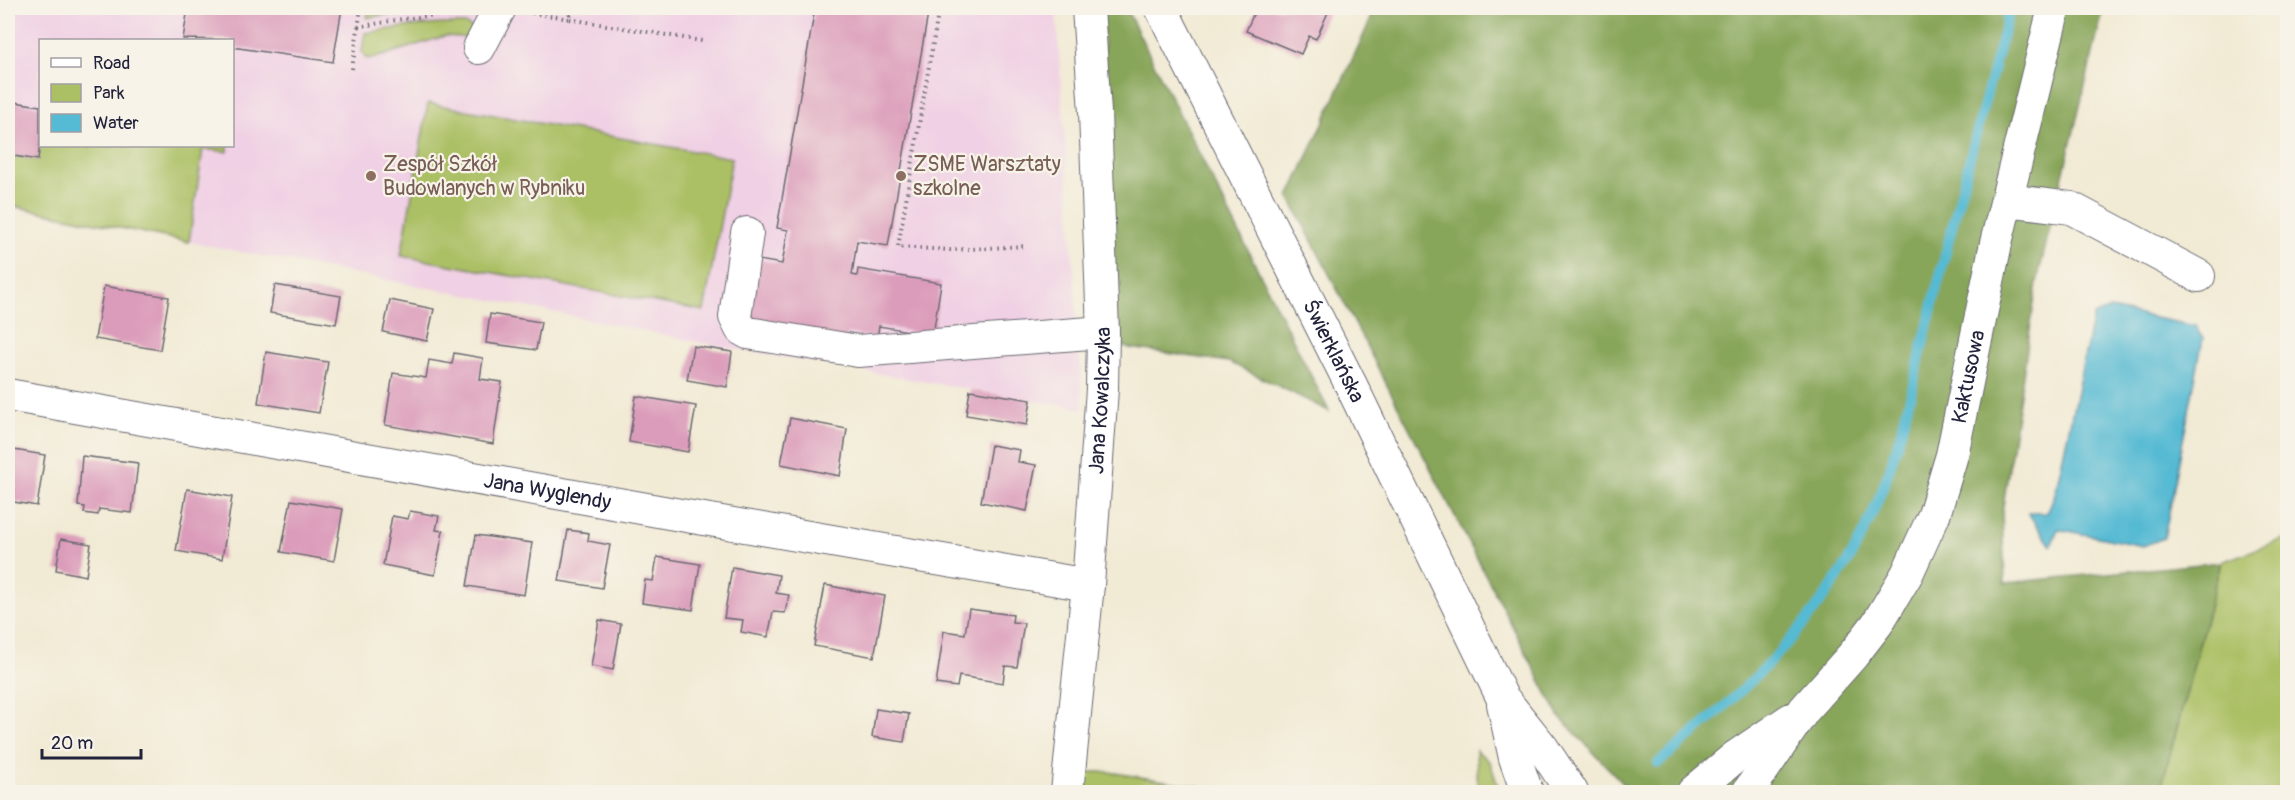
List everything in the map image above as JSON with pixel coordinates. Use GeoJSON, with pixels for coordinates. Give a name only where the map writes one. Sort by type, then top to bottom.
{"type":"FeatureCollection","features":[{"type":"Feature","properties":{"kind":"street"},"geometry":{"type":"LineString","coordinates":[[479,48],[500,8]]}},
{"type":"Feature","properties":{"kind":"street","name":"Jana Kowalczyka"},"geometry":{"type":"LineString","coordinates":[[1067,792],[1099,452],[1102,332],[1095,112],[1088,8]]}},
{"type":"Feature","properties":{"kind":"street","name":"Świerklańska"},"geometry":{"type":"LineString","coordinates":[[1161,8],[1346,374],[1502,697],[1542,747],[1572,792]]}},
{"type":"Feature","properties":{"kind":"street","name":"Kaktusowa"},"geometry":{"type":"LineString","coordinates":[[1748,792],[1804,710],[1877,624],[1907,574],[1934,514],[1952,455],[2007,200],[2054,8]]}},
{"type":"Feature","properties":{"kind":"street"},"geometry":{"type":"LineString","coordinates":[[2007,200],[2072,208],[2199,276]]}},
{"type":"Feature","properties":{"kind":"street"},"geometry":{"type":"LineString","coordinates":[[747,234],[735,317],[741,329],[748,333],[858,351],[1102,332]]}},
{"type":"Feature","properties":{"kind":"street","name":"Jana Wyglendy"},"geometry":{"type":"LineString","coordinates":[[8,395],[645,509],[1088,585]]}},
{"type":"Feature","properties":{"kind":"street","name":"Świerklańska"},"geometry":{"type":"LineString","coordinates":[[1502,697],[1515,758],[1527,792]]}},
{"type":"Feature","properties":{"kind":"street","name":"Kaktusowa"},"geometry":{"type":"LineString","coordinates":[[1693,792],[1735,757],[1804,710]]}},
{"type":"Feature","properties":{"kind":"path"},"geometry":{"type":"LineString","coordinates":[[351,69],[361,8]]}},
{"type":"Feature","properties":{"kind":"path"},"geometry":{"type":"LineString","coordinates":[[441,8],[443,14]]}},
{"type":"Feature","properties":{"kind":"path"},"geometry":{"type":"LineString","coordinates":[[571,8],[569,19],[702,41]]}},
{"type":"Feature","properties":{"kind":"path"},"geometry":{"type":"LineString","coordinates":[[939,8],[898,247],[950,250],[1026,246]]}},
{"type":"Feature","properties":{"kind":"shaded area"},"geometry":{"type":"Polygon","coordinates":[[[8,8],[1056,8],[1083,409],[713,345],[8,207],[8,8]]]}},
{"type":"Feature","properties":{"kind":"green space"},"geometry":{"type":"Polygon","coordinates":[[[369,8],[419,8],[367,18],[369,8]]]}},
{"type":"Feature","properties":{"kind":"green space"},"geometry":{"type":"Polygon","coordinates":[[[1102,8],[1126,8],[1329,411],[1229,362],[1116,346],[1102,8]]]}},
{"type":"Feature","properties":{"kind":"green space"},"geometry":{"type":"Polygon","coordinates":[[[1376,8],[2104,8],[2038,277],[2002,513],[2005,583],[2221,562],[2160,792],[1631,792],[1559,716],[1289,197],[1376,8]]]}},
{"type":"Feature","properties":{"kind":"green space"},"geometry":{"type":"Polygon","coordinates":[[[442,24],[465,24],[473,28],[470,38],[445,36],[372,59],[365,58],[362,51],[365,33],[442,24]]]}},
{"type":"Feature","properties":{"kind":"green space"},"geometry":{"type":"Polygon","coordinates":[[[428,103],[732,158],[704,311],[401,256],[428,103]]]}},
{"type":"Feature","properties":{"kind":"green space"},"geometry":{"type":"Polygon","coordinates":[[[39,147],[228,147],[228,152],[203,149],[189,242],[8,205],[8,155],[38,160],[39,147]]]}},
{"type":"Feature","properties":{"kind":"green space"},"geometry":{"type":"Polygon","coordinates":[[[2287,538],[2288,773],[2283,792],[2160,792],[2221,562],[2287,538]]]}},
{"type":"Feature","properties":{"kind":"green space"},"geometry":{"type":"Polygon","coordinates":[[[1476,750],[1490,762],[1500,792],[1478,792],[1476,750]]]}},
{"type":"Feature","properties":{"kind":"green space"},"geometry":{"type":"Polygon","coordinates":[[[1088,772],[1109,772],[1235,792],[1085,792],[1088,772]]]}},
{"type":"Feature","properties":{"kind":"water"},"geometry":{"type":"Polygon","coordinates":[[[2110,309],[2195,326],[2203,339],[2164,538],[2143,546],[2058,529],[2051,546],[2028,513],[2047,513],[2055,494],[2093,316],[2110,309]]]}},
{"type":"Feature","properties":{"kind":"building"},"geometry":{"type":"Polygon","coordinates":[[[188,8],[342,8],[333,62],[234,47],[234,39],[183,39],[188,8]]]}},
{"type":"Feature","properties":{"kind":"building"},"geometry":{"type":"Polygon","coordinates":[[[815,8],[929,8],[888,246],[857,241],[852,275],[857,276],[858,269],[941,283],[933,335],[879,326],[877,338],[848,333],[846,341],[748,324],[759,260],[782,264],[788,230],[777,228],[815,8]]]}},
{"type":"Feature","properties":{"kind":"building"},"geometry":{"type":"Polygon","coordinates":[[[1256,8],[1330,8],[1316,39],[1309,36],[1301,54],[1246,31],[1256,8]]]}},
{"type":"Feature","properties":{"kind":"building"},"geometry":{"type":"Polygon","coordinates":[[[8,101],[39,106],[38,160],[8,155],[8,101]]]}},
{"type":"Feature","properties":{"kind":"building"},"geometry":{"type":"Polygon","coordinates":[[[275,285],[341,296],[336,324],[270,313],[275,285]]]}},
{"type":"Feature","properties":{"kind":"building"},"geometry":{"type":"Polygon","coordinates":[[[104,286],[169,297],[160,350],[95,339],[104,286]]]}},
{"type":"Feature","properties":{"kind":"building"},"geometry":{"type":"Polygon","coordinates":[[[390,300],[434,309],[427,341],[383,332],[390,300]]]}},
{"type":"Feature","properties":{"kind":"building"},"geometry":{"type":"Polygon","coordinates":[[[490,314],[541,322],[536,350],[486,343],[490,314]]]}},
{"type":"Feature","properties":{"kind":"building"},"geometry":{"type":"Polygon","coordinates":[[[693,346],[732,352],[727,387],[687,380],[693,346]]]}},
{"type":"Feature","properties":{"kind":"building"},"geometry":{"type":"Polygon","coordinates":[[[266,352],[328,362],[319,413],[258,403],[266,352]]]}},
{"type":"Feature","properties":{"kind":"building"},"geometry":{"type":"Polygon","coordinates":[[[454,353],[483,358],[480,379],[502,382],[493,444],[385,425],[393,373],[426,378],[429,360],[452,364],[454,353]]]}},
{"type":"Feature","properties":{"kind":"building"},"geometry":{"type":"Polygon","coordinates":[[[970,390],[1031,400],[1027,425],[966,415],[970,390]]]}},
{"type":"Feature","properties":{"kind":"building"},"geometry":{"type":"Polygon","coordinates":[[[636,396],[696,406],[688,452],[629,442],[636,396]]]}},
{"type":"Feature","properties":{"kind":"building"},"geometry":{"type":"Polygon","coordinates":[[[790,418],[847,429],[840,476],[781,464],[790,418]]]}},
{"type":"Feature","properties":{"kind":"building"},"geometry":{"type":"Polygon","coordinates":[[[991,445],[1020,450],[1018,462],[1036,465],[1027,511],[981,502],[991,445]]]}},
{"type":"Feature","properties":{"kind":"building"},"geometry":{"type":"Polygon","coordinates":[[[8,449],[45,455],[37,506],[8,501],[8,449]]]}},
{"type":"Feature","properties":{"kind":"building"},"geometry":{"type":"Polygon","coordinates":[[[82,456],[138,463],[132,513],[99,509],[98,515],[84,513],[85,507],[78,506],[82,456]]]}},
{"type":"Feature","properties":{"kind":"building"},"geometry":{"type":"Polygon","coordinates":[[[187,489],[232,497],[222,559],[176,551],[187,489]]]}},
{"type":"Feature","properties":{"kind":"building"},"geometry":{"type":"Polygon","coordinates":[[[291,500],[343,509],[334,561],[281,552],[291,500]]]}},
{"type":"Feature","properties":{"kind":"building"},"geometry":{"type":"Polygon","coordinates":[[[410,511],[439,516],[436,530],[443,531],[435,575],[383,565],[392,516],[408,519],[410,511]]]}},
{"type":"Feature","properties":{"kind":"building"},"geometry":{"type":"Polygon","coordinates":[[[568,530],[589,533],[588,541],[610,545],[602,588],[559,581],[568,530]]]}},
{"type":"Feature","properties":{"kind":"building"},"geometry":{"type":"Polygon","coordinates":[[[476,535],[532,543],[524,595],[467,586],[476,535]]]}},
{"type":"Feature","properties":{"kind":"building"},"geometry":{"type":"Polygon","coordinates":[[[61,539],[91,544],[86,576],[56,570],[61,539]]]}},
{"type":"Feature","properties":{"kind":"building"},"geometry":{"type":"Polygon","coordinates":[[[657,557],[700,564],[693,610],[642,603],[645,580],[653,581],[657,557]]]}},
{"type":"Feature","properties":{"kind":"building"},"geometry":{"type":"Polygon","coordinates":[[[732,567],[779,575],[776,593],[789,595],[785,613],[773,612],[768,637],[741,632],[743,620],[724,618],[732,567]]]}},
{"type":"Feature","properties":{"kind":"building"},"geometry":{"type":"Polygon","coordinates":[[[825,585],[885,596],[874,657],[814,646],[825,585]]]}},
{"type":"Feature","properties":{"kind":"building"},"geometry":{"type":"Polygon","coordinates":[[[969,609],[1013,615],[1012,622],[1024,623],[1017,667],[1005,666],[1003,683],[959,676],[957,687],[936,684],[944,631],[965,634],[969,609]]]}},
{"type":"Feature","properties":{"kind":"building"},"geometry":{"type":"Polygon","coordinates":[[[599,620],[621,624],[613,670],[591,666],[599,620]]]}},
{"type":"Feature","properties":{"kind":"building"},"geometry":{"type":"Polygon","coordinates":[[[876,709],[909,714],[904,742],[872,737],[876,709]]]}},
{"type":"Feature","properties":{"kind":"waterway"},"geometry":{"type":"LineString","coordinates":[[1658,763],[1740,692],[1791,639],[1835,582],[1868,524],[1889,470],[1906,414],[2010,8]]}},
{"type":"Feature","properties":{"kind":"place","name":"Zespół Szkół Budowlanych w Rybniku"},"geometry":{"type":"Point","coordinates":[371,176]}},
{"type":"Feature","properties":{"kind":"place","name":"ZSME Warsztaty szkolne"},"geometry":{"type":"Point","coordinates":[901,176]}}]}
